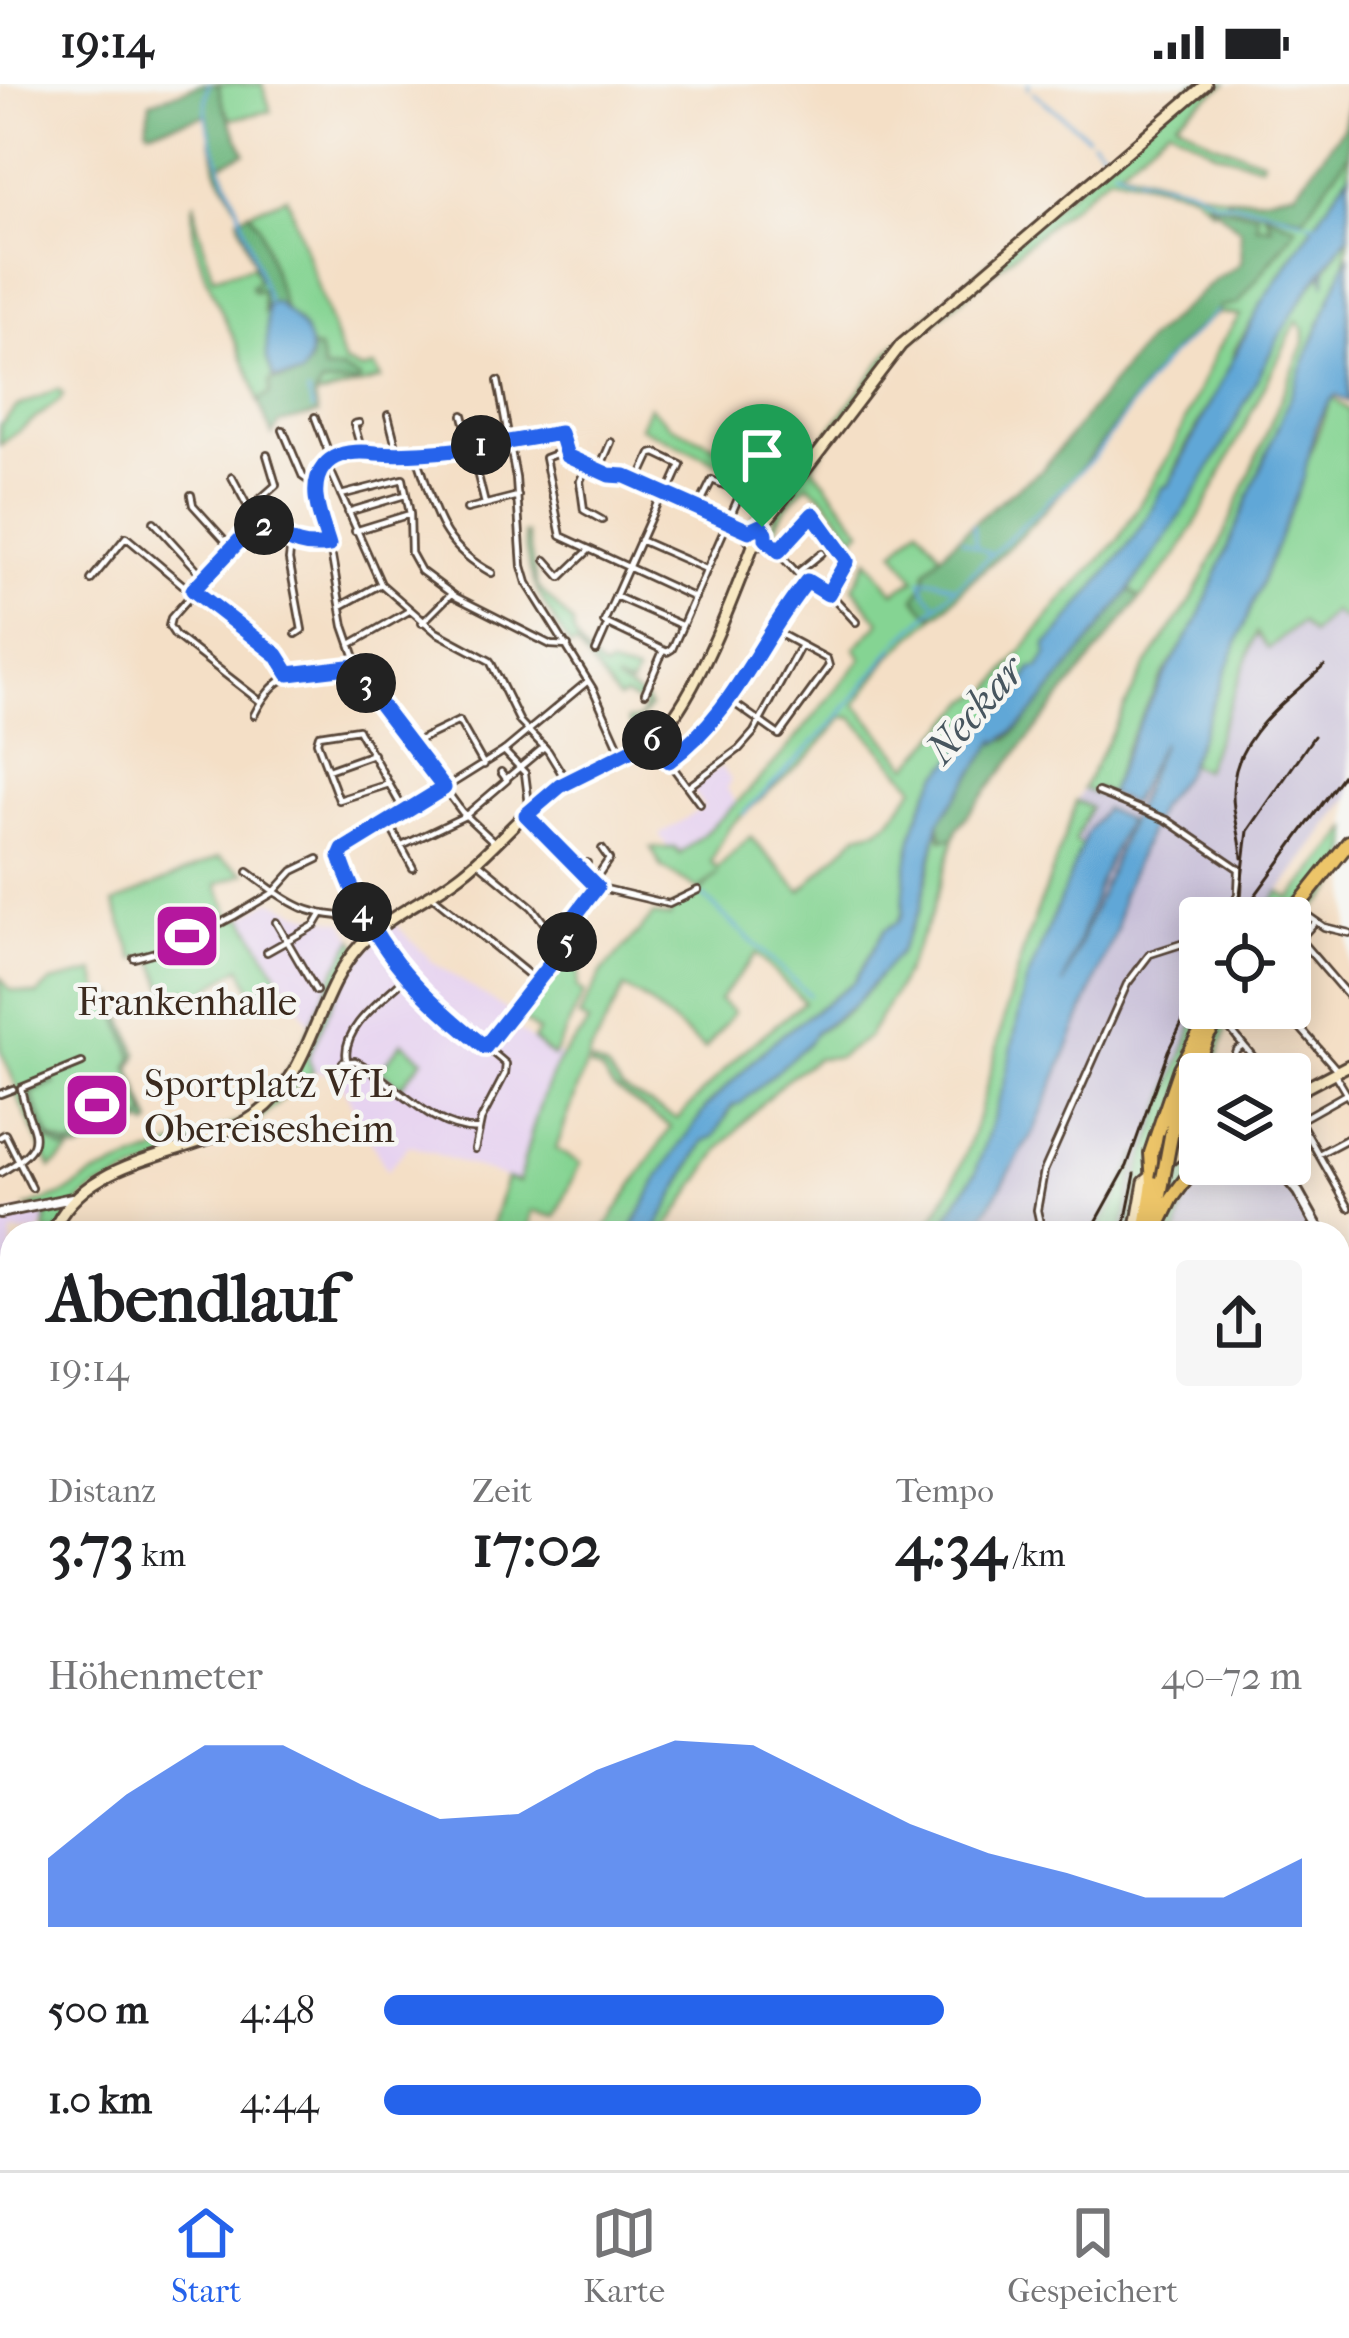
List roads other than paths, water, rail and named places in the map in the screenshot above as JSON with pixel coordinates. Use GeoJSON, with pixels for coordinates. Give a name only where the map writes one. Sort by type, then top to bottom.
{"type":"FeatureCollection","features":[{"type":"Feature","properties":{"kind":"highway"},"geometry":{"type":"LineString","coordinates":[[1309,897],[1349,842]]}},
{"type":"Feature","properties":{"kind":"highway"},"geometry":{"type":"LineString","coordinates":[[1310,897],[1349,854]]}},
{"type":"Feature","properties":{"kind":"highway"},"geometry":{"type":"LineString","coordinates":[[1158,1176],[1150,1154],[1180,1067],[1208,1029]]}},
{"type":"Feature","properties":{"kind":"highway"},"geometry":{"type":"LineString","coordinates":[[1152,1221],[1158,1176],[1191,1055],[1209,1029]]}},
{"type":"Feature","properties":{"kind":"highway"},"geometry":{"type":"LineString","coordinates":[[1177,1108],[1214,1029]]}},
{"type":"Feature","properties":{"kind":"highway"},"geometry":{"type":"LineString","coordinates":[[1158,1221],[1182,1185]]}},
{"type":"Feature","properties":{"kind":"main road"},"geometry":{"type":"LineString","coordinates":[[57,1221],[72,1198],[101,1177],[238,1126],[267,1106],[290,1077],[332,986],[373,933],[476,861],[567,782],[652,740],[681,704],[723,623],[762,527],[901,344],[1205,84]]}},
{"type":"Feature","properties":{"kind":"main road"},"geometry":{"type":"LineString","coordinates":[[749,531],[762,527]]}},
{"type":"Feature","properties":{"kind":"main road"},"geometry":{"type":"LineString","coordinates":[[749,531],[760,541]]}},
{"type":"Feature","properties":{"kind":"main road"},"geometry":{"type":"LineString","coordinates":[[1311,1087],[1349,1065]]}},
{"type":"Feature","properties":{"kind":"main road"},"geometry":{"type":"LineString","coordinates":[[1137,1221],[1141,1189],[1179,1153]]}},
{"type":"Feature","properties":{"kind":"street"},"geometry":{"type":"LineString","coordinates":[[498,381],[527,584],[588,681],[623,756]]}},
{"type":"Feature","properties":{"kind":"street"},"geometry":{"type":"LineString","coordinates":[[463,415],[485,504]]}},
{"type":"Feature","properties":{"kind":"street"},"geometry":{"type":"LineString","coordinates":[[388,416],[398,454]]}},
{"type":"Feature","properties":{"kind":"street"},"geometry":{"type":"LineString","coordinates":[[315,417],[347,512],[381,584],[422,623],[490,661],[527,731],[567,782]]}},
{"type":"Feature","properties":{"kind":"street"},"geometry":{"type":"LineString","coordinates":[[359,423],[354,424],[362,452]]}},
{"type":"Feature","properties":{"kind":"street"},"geometry":{"type":"LineString","coordinates":[[283,430],[303,477],[316,486]]}},
{"type":"Feature","properties":{"kind":"street"},"geometry":{"type":"LineString","coordinates":[[495,843],[465,816],[370,691],[357,666],[348,645],[316,486],[329,461],[362,452],[416,454],[560,433],[563,452]]}},
{"type":"Feature","properties":{"kind":"street"},"geometry":{"type":"LineString","coordinates":[[599,470],[611,442]]}},
{"type":"Feature","properties":{"kind":"street"},"geometry":{"type":"LineString","coordinates":[[695,598],[563,538],[557,531],[545,458],[563,452],[749,531]]}},
{"type":"Feature","properties":{"kind":"street"},"geometry":{"type":"LineString","coordinates":[[638,482],[652,453],[680,464],[604,620],[662,651],[671,651],[741,492],[712,480],[698,508]]}},
{"type":"Feature","properties":{"kind":"street"},"geometry":{"type":"LineString","coordinates":[[250,508],[276,482],[267,454]]}},
{"type":"Feature","properties":{"kind":"street"},"geometry":{"type":"LineString","coordinates":[[416,454],[442,531],[460,553],[492,573]]}},
{"type":"Feature","properties":{"kind":"street"},"geometry":{"type":"LineString","coordinates":[[587,465],[580,481],[583,507],[602,520]]}},
{"type":"Feature","properties":{"kind":"street"},"geometry":{"type":"LineString","coordinates":[[232,477],[257,524],[291,544],[329,545]]}},
{"type":"Feature","properties":{"kind":"street"},"geometry":{"type":"LineString","coordinates":[[341,495],[403,480],[413,561],[433,583],[550,644],[568,646]]}},
{"type":"Feature","properties":{"kind":"street"},"geometry":{"type":"LineString","coordinates":[[191,495],[193,505],[231,548]]}},
{"type":"Feature","properties":{"kind":"street"},"geometry":{"type":"LineString","coordinates":[[347,512],[406,495]]}},
{"type":"Feature","properties":{"kind":"street"},"geometry":{"type":"LineString","coordinates":[[467,508],[518,496]]}},
{"type":"Feature","properties":{"kind":"street"},"geometry":{"type":"LineString","coordinates":[[355,531],[410,514]]}},
{"type":"Feature","properties":{"kind":"street"},"geometry":{"type":"LineString","coordinates":[[779,551],[809,515],[815,515],[847,559],[828,594]]}},
{"type":"Feature","properties":{"kind":"street"},"geometry":{"type":"LineString","coordinates":[[154,522],[204,577]]}},
{"type":"Feature","properties":{"kind":"street"},"geometry":{"type":"LineString","coordinates":[[257,524],[192,591],[170,626],[175,635],[261,702]]}},
{"type":"Feature","properties":{"kind":"street"},"geometry":{"type":"LineString","coordinates":[[92,580],[126,537],[277,655],[289,674]]}},
{"type":"Feature","properties":{"kind":"street"},"geometry":{"type":"LineString","coordinates":[[640,540],[707,570]]}},
{"type":"Feature","properties":{"kind":"street"},"geometry":{"type":"LineString","coordinates":[[760,541],[779,551],[797,573],[828,594],[856,622]]}},
{"type":"Feature","properties":{"kind":"street"},"geometry":{"type":"LineString","coordinates":[[291,544],[289,560],[302,629],[296,634]]}},
{"type":"Feature","properties":{"kind":"street"},"geometry":{"type":"LineString","coordinates":[[546,560],[561,578],[589,550]]}},
{"type":"Feature","properties":{"kind":"street"},"geometry":{"type":"LineString","coordinates":[[797,573],[822,553]]}},
{"type":"Feature","properties":{"kind":"street"},"geometry":{"type":"LineString","coordinates":[[669,761],[705,732],[731,700],[807,581]]}},
{"type":"Feature","properties":{"kind":"street"},"geometry":{"type":"LineString","coordinates":[[341,606],[381,584]]}},
{"type":"Feature","properties":{"kind":"street"},"geometry":{"type":"LineString","coordinates":[[422,623],[451,594]]}},
{"type":"Feature","properties":{"kind":"street"},"geometry":{"type":"LineString","coordinates":[[615,596],[682,626]]}},
{"type":"Feature","properties":{"kind":"street"},"geometry":{"type":"LineString","coordinates":[[348,645],[409,611]]}},
{"type":"Feature","properties":{"kind":"street"},"geometry":{"type":"LineString","coordinates":[[596,651],[608,626]]}},
{"type":"Feature","properties":{"kind":"street"},"geometry":{"type":"LineString","coordinates":[[731,700],[778,736],[830,664],[773,630]]}},
{"type":"Feature","properties":{"kind":"street"},"geometry":{"type":"LineString","coordinates":[[688,787],[739,749],[760,723],[801,644]]}},
{"type":"Feature","properties":{"kind":"street"},"geometry":{"type":"LineString","coordinates":[[645,693],[662,651]]}},
{"type":"Feature","properties":{"kind":"street"},"geometry":{"type":"LineString","coordinates":[[254,716],[277,681],[289,674],[357,666]]}},
{"type":"Feature","properties":{"kind":"street"},"geometry":{"type":"LineString","coordinates":[[475,1149],[507,1071],[504,1061],[406,977],[364,916],[341,852],[484,765],[588,681]]}},
{"type":"Feature","properties":{"kind":"street"},"geometry":{"type":"LineString","coordinates":[[412,743],[459,721],[484,765]]}},
{"type":"Feature","properties":{"kind":"street"},"geometry":{"type":"LineString","coordinates":[[389,784],[341,801],[316,742],[320,734],[356,728],[373,754],[406,814]]}},
{"type":"Feature","properties":{"kind":"street"},"geometry":{"type":"LineString","coordinates":[[652,740],[700,804]]}},
{"type":"Feature","properties":{"kind":"street"},"geometry":{"type":"LineString","coordinates":[[402,845],[465,816],[544,747]]}},
{"type":"Feature","properties":{"kind":"street"},"geometry":{"type":"LineString","coordinates":[[504,751],[527,778],[530,812],[595,886],[670,904],[698,890]]}},
{"type":"Feature","properties":{"kind":"street"},"geometry":{"type":"LineString","coordinates":[[328,770],[373,754]]}},
{"type":"Feature","properties":{"kind":"street"},"geometry":{"type":"LineString","coordinates":[[501,772],[506,778]]}},
{"type":"Feature","properties":{"kind":"street"},"geometry":{"type":"LineString","coordinates":[[1100,793],[1162,818],[1239,869],[1237,897]]}},
{"type":"Feature","properties":{"kind":"street"},"geometry":{"type":"LineString","coordinates":[[389,824],[413,868]]}},
{"type":"Feature","properties":{"kind":"street"},"geometry":{"type":"LineString","coordinates":[[485,1047],[571,938],[567,926],[609,859],[602,849]]}},
{"type":"Feature","properties":{"kind":"street"},"geometry":{"type":"LineString","coordinates":[[134,958],[190,940],[273,893],[293,871],[318,859]]}},
{"type":"Feature","properties":{"kind":"street"},"geometry":{"type":"LineString","coordinates":[[476,861],[532,907],[563,948]]}},
{"type":"Feature","properties":{"kind":"street"},"geometry":{"type":"LineString","coordinates":[[579,872],[587,863]]}},
{"type":"Feature","properties":{"kind":"street"},"geometry":{"type":"LineString","coordinates":[[248,872],[273,893],[321,915],[364,916]]}},
{"type":"Feature","properties":{"kind":"street"},"geometry":{"type":"LineString","coordinates":[[431,895],[538,982]]}},
{"type":"Feature","properties":{"kind":"street"},"geometry":{"type":"LineString","coordinates":[[267,952],[314,925],[321,915]]}},
{"type":"Feature","properties":{"kind":"street"},"geometry":{"type":"LineString","coordinates":[[1311,921],[1349,933]]}},
{"type":"Feature","properties":{"kind":"street"},"geometry":{"type":"LineString","coordinates":[[276,922],[316,991]]}},
{"type":"Feature","properties":{"kind":"street"},"geometry":{"type":"LineString","coordinates":[[1311,927],[1315,922]]}},
{"type":"Feature","properties":{"kind":"street"},"geometry":{"type":"LineString","coordinates":[[1039,1221],[1039,1185],[1127,984],[1150,954],[1179,945]]}},
{"type":"Feature","properties":{"kind":"street"},"geometry":{"type":"LineString","coordinates":[[1311,953],[1349,997]]}},
{"type":"Feature","properties":{"kind":"street"},"geometry":{"type":"LineString","coordinates":[[339,1072],[347,1060],[345,1045],[356,1027],[406,977]]}},
{"type":"Feature","properties":{"kind":"street"},"geometry":{"type":"LineString","coordinates":[[1232,1029],[1250,1053]]}},
{"type":"Feature","properties":{"kind":"street"},"geometry":{"type":"LineString","coordinates":[[1300,1029],[1336,1072],[1348,1096],[1311,1114]]}},
{"type":"Feature","properties":{"kind":"street"},"geometry":{"type":"LineString","coordinates":[[1235,1053],[1243,1045]]}},
{"type":"Feature","properties":{"kind":"street"},"geometry":{"type":"LineString","coordinates":[[347,1060],[362,1064],[445,1121],[479,1130]]}},
{"type":"Feature","properties":{"kind":"street"},"geometry":{"type":"LineString","coordinates":[[0,1173],[29,1153],[35,1138],[21,1088],[82,1063]]}},
{"type":"Feature","properties":{"kind":"street"},"geometry":{"type":"LineString","coordinates":[[0,1094],[13,1089]]}},
{"type":"Feature","properties":{"kind":"street"},"geometry":{"type":"LineString","coordinates":[[0,1137],[5,1134],[32,1188]]}},
{"type":"Feature","properties":{"kind":"street"},"geometry":{"type":"LineString","coordinates":[[1319,1154],[1349,1138]]}},
{"type":"Feature","properties":{"kind":"street"},"geometry":{"type":"LineString","coordinates":[[1311,1140],[1349,1208]]}},
{"type":"Feature","properties":{"kind":"street"},"geometry":{"type":"LineString","coordinates":[[1292,1185],[1315,1221]]}},
{"type":"Feature","properties":{"kind":"street"},"geometry":{"type":"LineString","coordinates":[[1341,1193],[1349,1189]]}},
{"type":"Feature","properties":{"kind":"street"},"geometry":{"type":"LineString","coordinates":[[0,1213],[72,1198]]}},
{"type":"Feature","properties":{"kind":"street"},"geometry":{"type":"LineString","coordinates":[[48,1203],[61,1213]]}},
{"type":"Feature","properties":{"kind":"water"},"geometry":{"type":"Polygon","coordinates":[[[1349,173],[1349,235],[1326,266],[1325,285],[1323,270],[1278,339],[1214,461],[1149,562],[1026,721],[997,744],[996,740],[939,822],[920,909],[899,953],[854,1005],[816,1031],[741,1103],[732,1106],[714,1137],[704,1141],[661,1221],[636,1221],[659,1177],[707,1106],[774,1041],[855,981],[884,930],[898,922],[916,824],[929,790],[1023,686],[1031,669],[1039,668],[1047,644],[1135,535],[1162,488],[1169,485],[1261,304],[1349,173]]]}},
{"type":"Feature","properties":{"kind":"water"},"geometry":{"type":"Polygon","coordinates":[[[1349,254],[1349,402],[1336,395],[1318,422],[1304,477],[1185,773],[1158,808],[1122,896],[1117,928],[1035,1129],[980,1221],[945,1221],[976,1171],[1004,1085],[1025,986],[1088,831],[1104,809],[1127,820],[1063,985],[1162,742],[1131,803],[1109,794],[1148,706],[1197,622],[1349,254]]]}},
{"type":"Feature","properties":{"kind":"water"},"geometry":{"type":"Polygon","coordinates":[[[276,302],[301,326],[310,344],[301,376],[274,378],[267,359],[267,305],[276,302]]]}},
{"type":"Feature","properties":{"kind":"waterway"},"geometry":{"type":"LineString","coordinates":[[209,84],[209,131],[240,213]]}},
{"type":"Feature","properties":{"kind":"waterway"},"geometry":{"type":"LineString","coordinates":[[1028,89],[1029,84]]}},
{"type":"Feature","properties":{"kind":"waterway"},"geometry":{"type":"LineString","coordinates":[[1033,92],[1087,136]]}},
{"type":"Feature","properties":{"kind":"waterway"},"geometry":{"type":"LineString","coordinates":[[1092,140],[1107,154]]}},
{"type":"Feature","properties":{"kind":"waterway"},"geometry":{"type":"LineString","coordinates":[[1114,168],[1131,175]]}},
{"type":"Feature","properties":{"kind":"waterway"},"geometry":{"type":"LineString","coordinates":[[1135,176],[1194,188],[1214,201],[1303,220]]}},
{"type":"Feature","properties":{"kind":"waterway"},"geometry":{"type":"LineString","coordinates":[[241,216],[269,303]]}},
{"type":"Feature","properties":{"kind":"waterway"},"geometry":{"type":"LineString","coordinates":[[1308,222],[1316,224]]}},
{"type":"Feature","properties":{"kind":"waterway"},"geometry":{"type":"LineString","coordinates":[[898,642],[1093,459],[1161,365],[1217,311]]}},
{"type":"Feature","properties":{"kind":"waterway"},"geometry":{"type":"LineString","coordinates":[[308,393],[313,410]]}},
{"type":"Feature","properties":{"kind":"waterway"},"geometry":{"type":"LineString","coordinates":[[973,525],[976,546]]}},
{"type":"Feature","properties":{"kind":"waterway"},"geometry":{"type":"LineString","coordinates":[[962,540],[991,554]]}},
{"type":"Feature","properties":{"kind":"waterway"},"geometry":{"type":"LineString","coordinates":[[937,604],[921,580],[953,586]]}},
{"type":"Feature","properties":{"kind":"waterway"},"geometry":{"type":"LineString","coordinates":[[743,814],[837,719],[895,646]]}},
{"type":"Feature","properties":{"kind":"waterway"},"geometry":{"type":"LineString","coordinates":[[703,896],[809,995]]}},
{"type":"Feature","properties":{"kind":"railway"},"geometry":{"type":"LineString","coordinates":[[1242,858],[1233,792],[1242,754],[1265,721],[1324,666]]}},
{"type":"Feature","properties":{"kind":"railway"},"geometry":{"type":"LineString","coordinates":[[1240,897],[1248,831],[1314,736]]}},
{"type":"Feature","properties":{"kind":"railway"},"geometry":{"type":"LineString","coordinates":[[1254,897],[1349,767]]}},
{"type":"Feature","properties":{"kind":"railway"},"geometry":{"type":"LineString","coordinates":[[1097,1221],[1127,1166],[1179,1029]]}},
{"type":"Feature","properties":{"kind":"railway"},"geometry":{"type":"LineString","coordinates":[[1125,1221],[1135,1174]]}},
{"type":"Feature","properties":{"kind":"place","name":"Frankenhalle"},"geometry":{"type":"Point","coordinates":[187,936]}},
{"type":"Feature","properties":{"kind":"place","name":"Sportplatz VfL Obereisesheim"},"geometry":{"type":"Point","coordinates":[97,1105]}},
{"type":"Feature","properties":{"kind":"water label","name":"Neckar"},"geometry":{"type":"Point","coordinates":[974,709]}}]}
